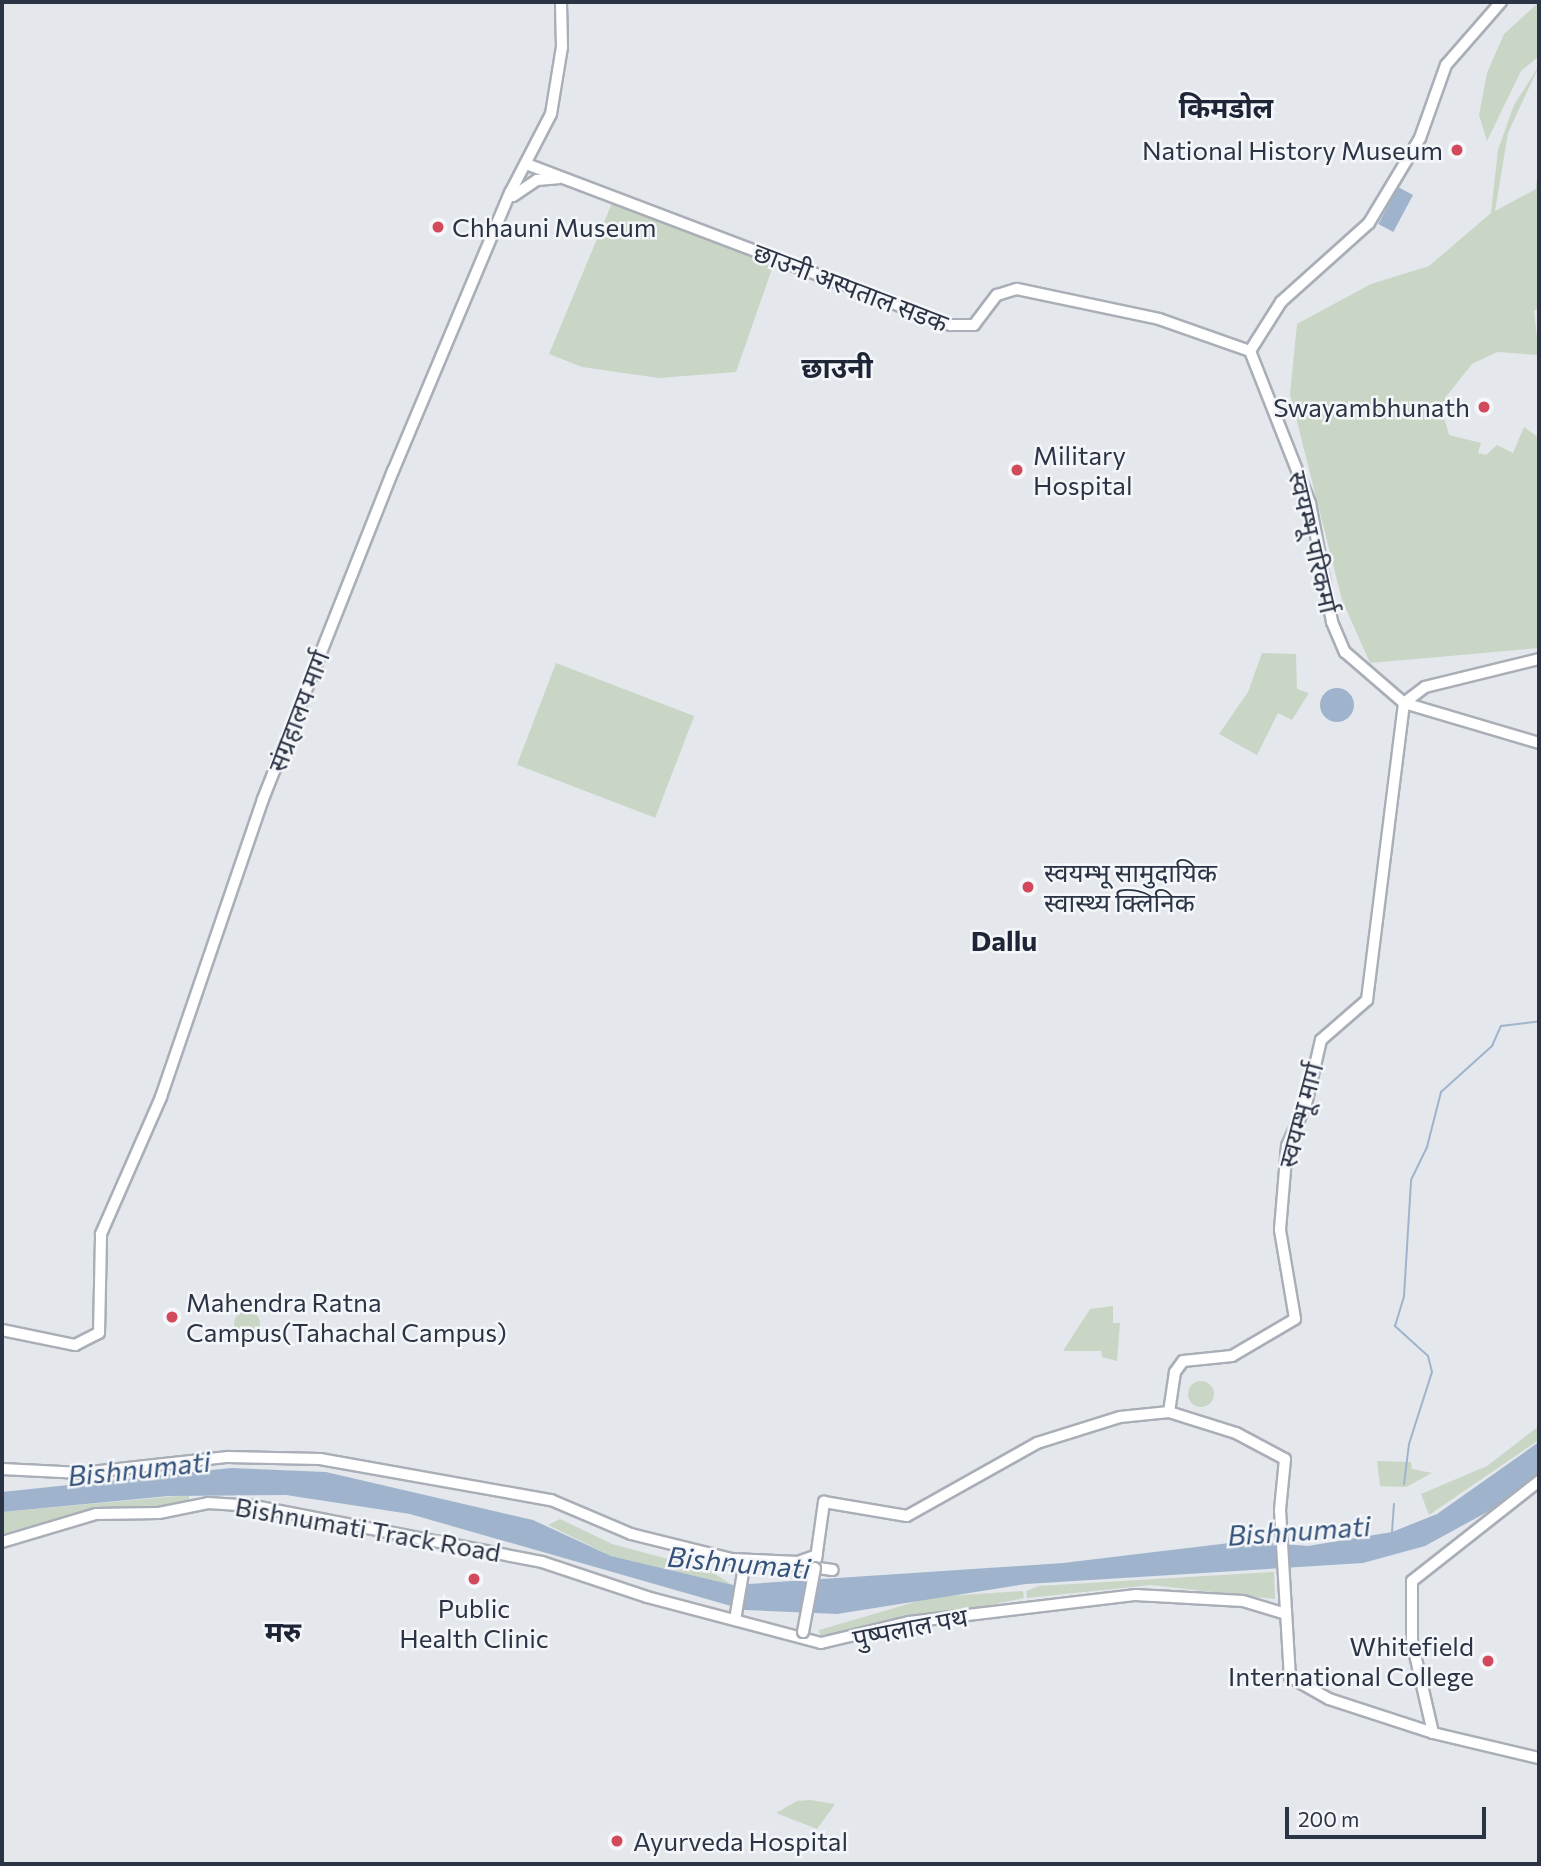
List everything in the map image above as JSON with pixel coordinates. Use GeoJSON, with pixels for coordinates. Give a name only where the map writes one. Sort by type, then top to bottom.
{"type":"FeatureCollection","features":[{"type":"Feature","properties":{"kind":"main road","name":"संग्रहालय मार्ग"},"geometry":{"type":"LineString","coordinates":[[2,1330],[75,1345],[99,1333],[101,1234],[166,1085],[303,695],[498,219],[529,165],[554,105],[561,2]]}},
{"type":"Feature","properties":{"kind":"main road"},"geometry":{"type":"LineString","coordinates":[[1250,351],[1281,302],[1370,223],[1420,138],[1446,65],[1502,2]]}},
{"type":"Feature","properties":{"kind":"main road","name":"छाउनी अस्पताल सडक"},"geometry":{"type":"LineString","coordinates":[[529,165],[951,326],[974,325],[997,295],[1017,289],[1168,321],[1250,351]]}},
{"type":"Feature","properties":{"kind":"main road"},"geometry":{"type":"LineString","coordinates":[[498,219],[520,189],[563,178]]}},
{"type":"Feature","properties":{"kind":"main road","name":"स्वयम्भू परिकर्मा"},"geometry":{"type":"LineString","coordinates":[[1250,351],[1310,503],[1332,622],[1366,676],[1404,703]]}},
{"type":"Feature","properties":{"kind":"main road"},"geometry":{"type":"LineString","coordinates":[[1404,703],[1425,687],[1539,659]]}},
{"type":"Feature","properties":{"kind":"main road"},"geometry":{"type":"LineString","coordinates":[[1404,703],[1539,743]]}},
{"type":"Feature","properties":{"kind":"main road","name":"स्वयम्भू मार्ग"},"geometry":{"type":"LineString","coordinates":[[1169,1412],[1175,1372],[1183,1361],[1232,1356],[1294,1319],[1280,1230],[1287,1146],[1306,1104],[1321,1040],[1367,1000],[1404,703]]}},
{"type":"Feature","properties":{"kind":"main road"},"geometry":{"type":"LineString","coordinates":[[802,1636],[824,1502],[907,1516],[1037,1443],[1120,1417],[1169,1412],[1236,1433],[1285,1460],[1280,1510],[1286,1592],[1287,1668],[1298,1685],[1433,1733],[1539,1758]]}},
{"type":"Feature","properties":{"kind":"main road","name":"Bishnumati Track Road"},"geometry":{"type":"LineString","coordinates":[[2,1469],[82,1474],[228,1457],[320,1459],[551,1500],[631,1534],[745,1561],[787,1563],[817,1555]]}},
{"type":"Feature","properties":{"kind":"main road"},"geometry":{"type":"LineString","coordinates":[[2,1479],[19,1472]]}},
{"type":"Feature","properties":{"kind":"main road"},"geometry":{"type":"LineString","coordinates":[[1433,1733],[1412,1641],[1410,1587],[1438,1555],[1539,1481]]}},
{"type":"Feature","properties":{"kind":"main road","name":"Bishnumati Track Road"},"geometry":{"type":"LineString","coordinates":[[2,1542],[96,1514],[193,1506],[254,1506],[542,1562]]}},
{"type":"Feature","properties":{"kind":"main road"},"geometry":{"type":"LineString","coordinates":[[736,1618],[745,1561]]}},
{"type":"Feature","properties":{"kind":"main road","name":"पुष्पलाल पथ"},"geometry":{"type":"LineString","coordinates":[[542,1562],[802,1636],[848,1641],[909,1622],[1136,1595],[1243,1601],[1286,1614]]}},
{"type":"Feature","properties":{"kind":"main road"},"geometry":{"type":"LineString","coordinates":[[787,1563],[805,1571],[833,1570]]}},
{"type":"Feature","properties":{"kind":"green space"},"geometry":{"type":"Polygon","coordinates":[[[1539,2],[1539,56],[1521,71],[1487,141],[1479,115],[1487,73],[1504,34],[1539,2]]]}},
{"type":"Feature","properties":{"kind":"green space"},"geometry":{"type":"Polygon","coordinates":[[[1539,66],[1508,133],[1495,211],[1536,189],[1539,156],[1539,307],[1534,311],[1539,355],[1497,352],[1472,364],[1445,398],[1444,417],[1449,435],[1481,443],[1478,453],[1486,455],[1497,445],[1513,453],[1524,427],[1539,438],[1539,648],[1370,663],[1342,600],[1290,394],[1297,324],[1371,284],[1429,266],[1491,213],[1498,150],[1514,105],[1539,66]]]}},
{"type":"Feature","properties":{"kind":"green space"},"geometry":{"type":"Polygon","coordinates":[[[612,203],[774,263],[736,372],[659,378],[582,367],[549,354],[612,203]]]}},
{"type":"Feature","properties":{"kind":"green space"},"geometry":{"type":"Polygon","coordinates":[[[1262,653],[1296,654],[1297,689],[1309,693],[1292,720],[1278,713],[1257,755],[1219,734],[1248,692],[1262,653]]]}},
{"type":"Feature","properties":{"kind":"green space"},"geometry":{"type":"Polygon","coordinates":[[[556,663],[694,716],[655,818],[517,765],[556,663]]]}},
{"type":"Feature","properties":{"kind":"green space"},"geometry":{"type":"Polygon","coordinates":[[[1113,1306],[1113,1323],[1120,1323],[1117,1361],[1102,1357],[1101,1351],[1063,1351],[1090,1309],[1113,1306]]]}},
{"type":"Feature","properties":{"kind":"green space"},"geometry":{"type":"Polygon","coordinates":[[[247,1311],[256,1315],[260,1324],[256,1333],[247,1337],[238,1333],[234,1324],[238,1315],[247,1311]]]}},
{"type":"Feature","properties":{"kind":"green space"},"geometry":{"type":"Polygon","coordinates":[[[1201,1381],[1210,1385],[1214,1394],[1210,1403],[1201,1407],[1192,1403],[1188,1394],[1192,1385],[1201,1381]]]}},
{"type":"Feature","properties":{"kind":"green space"},"geometry":{"type":"Polygon","coordinates":[[[1539,1426],[1539,1440],[1429,1515],[1421,1494],[1487,1466],[1539,1426]]]}},
{"type":"Feature","properties":{"kind":"green space"},"geometry":{"type":"Polygon","coordinates":[[[1377,1461],[1411,1462],[1412,1469],[1432,1473],[1406,1487],[1380,1486],[1377,1461]]]}},
{"type":"Feature","properties":{"kind":"green space"},"geometry":{"type":"Polygon","coordinates":[[[189,1495],[189,1503],[179,1506],[89,1510],[2,1534],[2,1512],[189,1495]]]}},
{"type":"Feature","properties":{"kind":"green space"},"geometry":{"type":"Polygon","coordinates":[[[560,1519],[612,1544],[709,1570],[732,1585],[611,1556],[548,1525],[560,1519]]]}},
{"type":"Feature","properties":{"kind":"green space"},"geometry":{"type":"Polygon","coordinates":[[[1274,1572],[1275,1599],[1151,1585],[1027,1598],[1026,1591],[1039,1586],[1274,1572]]]}},
{"type":"Feature","properties":{"kind":"green space"},"geometry":{"type":"Polygon","coordinates":[[[1023,1591],[1024,1598],[879,1628],[820,1635],[819,1630],[932,1597],[1023,1591]]]}},
{"type":"Feature","properties":{"kind":"green space"},"geometry":{"type":"Polygon","coordinates":[[[797,1801],[835,1804],[817,1829],[776,1813],[797,1801]]]}},
{"type":"Feature","properties":{"kind":"water"},"geometry":{"type":"Polygon","coordinates":[[[1398,187],[1413,195],[1393,232],[1378,224],[1398,187]]]}},
{"type":"Feature","properties":{"kind":"water"},"geometry":{"type":"Polygon","coordinates":[[[1337,688],[1349,693],[1354,705],[1349,717],[1337,722],[1325,717],[1320,705],[1325,693],[1337,688]]]}},
{"type":"Feature","properties":{"kind":"water"},"geometry":{"type":"Polygon","coordinates":[[[1539,1442],[1539,1473],[1500,1505],[1425,1546],[1363,1563],[1026,1584],[837,1614],[745,1610],[410,1514],[286,1495],[169,1496],[2,1512],[2,1492],[231,1468],[326,1472],[533,1520],[611,1556],[733,1585],[1063,1563],[1246,1541],[1308,1546],[1392,1532],[1437,1514],[1539,1442]]]}},
{"type":"Feature","properties":{"kind":"waterway"},"geometry":{"type":"LineString","coordinates":[[1404,1484],[1409,1444],[1432,1372],[1428,1356],[1395,1326],[1404,1296],[1411,1180],[1427,1147],[1441,1092],[1492,1046],[1501,1026],[1539,1021]]}},
{"type":"Feature","properties":{"kind":"waterway"},"geometry":{"type":"LineString","coordinates":[[1392,1532],[1394,1504]]}},
{"type":"Feature","properties":{"kind":"place","name":"National History Museum"},"geometry":{"type":"Point","coordinates":[1457,150]}},
{"type":"Feature","properties":{"kind":"place","name":"Chhauni Museum"},"geometry":{"type":"Point","coordinates":[438,227]}},
{"type":"Feature","properties":{"kind":"place","name":"Swayambhunath"},"geometry":{"type":"Point","coordinates":[1484,407]}},
{"type":"Feature","properties":{"kind":"place","name":"Military Hospital"},"geometry":{"type":"Point","coordinates":[1017,470]}},
{"type":"Feature","properties":{"kind":"place","name":"स्वयम्भू सामुदायिक स्वास्थ्य क्लिनिक"},"geometry":{"type":"Point","coordinates":[1028,887]}},
{"type":"Feature","properties":{"kind":"place","name":"Mahendra Ratna Campus(Tahachal Campus)"},"geometry":{"type":"Point","coordinates":[172,1317]}},
{"type":"Feature","properties":{"kind":"place","name":"Public Health Clinic"},"geometry":{"type":"Point","coordinates":[474,1579]}},
{"type":"Feature","properties":{"kind":"place","name":"Whitefield International College"},"geometry":{"type":"Point","coordinates":[1488,1661]}},
{"type":"Feature","properties":{"kind":"place","name":"Ayurveda Hospital"},"geometry":{"type":"Point","coordinates":[617,1841]}},
{"type":"Feature","properties":{"kind":"district","name":"किमडोल"},"geometry":{"type":"Point","coordinates":[1226,107]}},
{"type":"Feature","properties":{"kind":"district","name":"छाउनी"},"geometry":{"type":"Point","coordinates":[837,367]}},
{"type":"Feature","properties":{"kind":"district","name":"Dallu"},"geometry":{"type":"Point","coordinates":[1004,940]}},
{"type":"Feature","properties":{"kind":"district","name":"मरु"},"geometry":{"type":"Point","coordinates":[283,1631]}},
{"type":"Feature","properties":{"kind":"water label","name":"Bishnumati"},"geometry":{"type":"Point","coordinates":[139,1468]}},
{"type":"Feature","properties":{"kind":"water label","name":"Bishnumati"},"geometry":{"type":"Point","coordinates":[1299,1530]}},
{"type":"Feature","properties":{"kind":"water label","name":"Bishnumati"},"geometry":{"type":"Point","coordinates":[739,1562]}}]}
